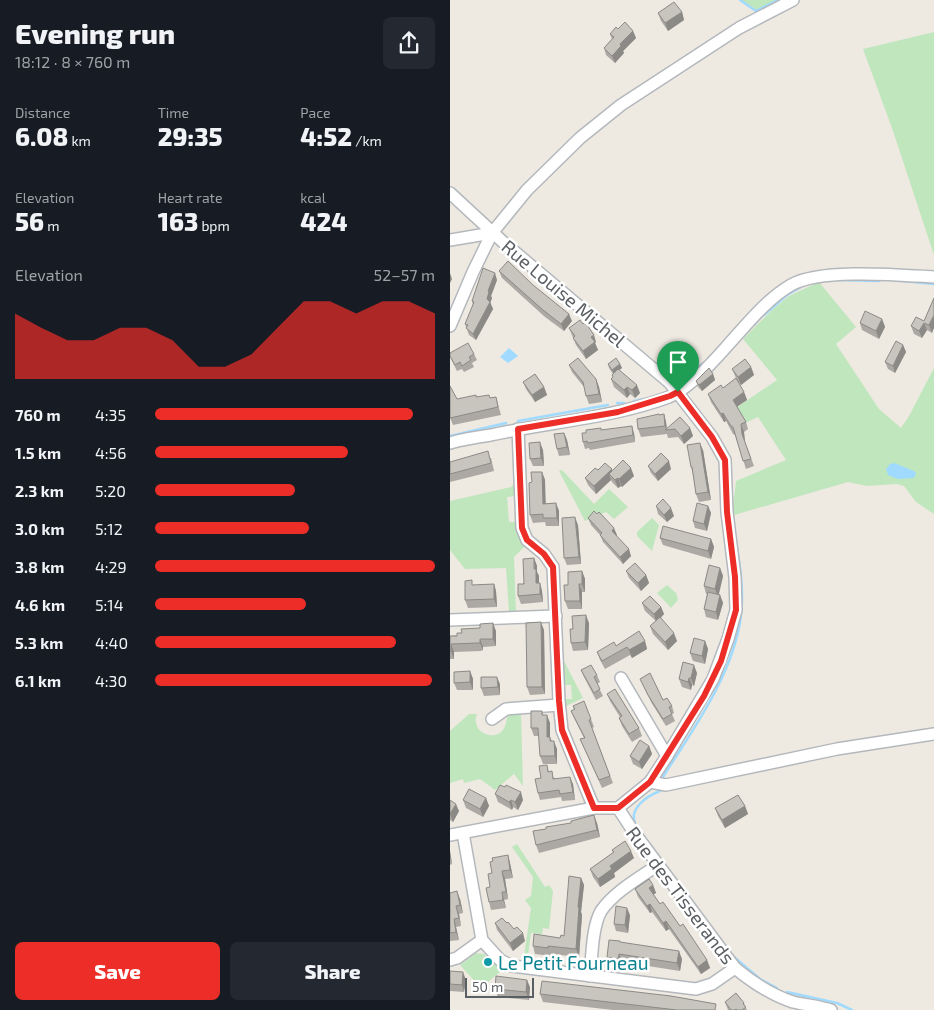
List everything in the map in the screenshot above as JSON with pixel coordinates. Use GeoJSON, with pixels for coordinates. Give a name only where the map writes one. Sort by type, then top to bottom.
{"type":"FeatureCollection","features":[{"type":"Feature","properties":{"kind":"street"},"geometry":{"type":"LineString","coordinates":[[450,326],[492,233],[526,190],[543,173],[580,138],[621,105],[739,28],[793,0]]}},
{"type":"Feature","properties":{"kind":"street","name":"Rue Louise Michel"},"geometry":{"type":"LineString","coordinates":[[450,193],[492,233],[670,383],[712,437],[725,460],[727,512],[735,577],[736,610],[725,646],[713,679],[650,782],[618,808]]}},
{"type":"Feature","properties":{"kind":"street"},"geometry":{"type":"LineString","coordinates":[[450,240],[492,233]]}},
{"type":"Feature","properties":{"kind":"street"},"geometry":{"type":"LineString","coordinates":[[450,444],[518,429],[618,412],[670,396],[678,392],[718,357],[753,317],[792,284],[821,276],[899,274],[934,277]]}},
{"type":"Feature","properties":{"kind":"street"},"geometry":{"type":"LineString","coordinates":[[518,429],[522,528],[527,540],[544,554],[553,567],[559,704],[562,730],[594,808]]}},
{"type":"Feature","properties":{"kind":"street"},"geometry":{"type":"LineString","coordinates":[[450,620],[556,616]]}},
{"type":"Feature","properties":{"kind":"street"},"geometry":{"type":"LineString","coordinates":[[621,678],[667,756]]}},
{"type":"Feature","properties":{"kind":"street"},"geometry":{"type":"LineString","coordinates":[[492,719],[506,710],[559,704]]}},
{"type":"Feature","properties":{"kind":"street"},"geometry":{"type":"LineString","coordinates":[[650,782],[666,785],[837,749],[934,734]]}},
{"type":"Feature","properties":{"kind":"street"},"geometry":{"type":"LineString","coordinates":[[450,835],[594,808],[618,808]]}},
{"type":"Feature","properties":{"kind":"street","name":"Rue des Tisserands"},"geometry":{"type":"LineString","coordinates":[[618,808],[735,968],[755,984],[778,996],[794,1002],[831,1010]]}},
{"type":"Feature","properties":{"kind":"street"},"geometry":{"type":"LineString","coordinates":[[463,833],[482,940],[500,960],[512,966],[696,989],[712,984],[735,968]]}},
{"type":"Feature","properties":{"kind":"street"},"geometry":{"type":"LineString","coordinates":[[590,976],[595,933],[600,913],[610,900],[658,865]]}},
{"type":"Feature","properties":{"kind":"street"},"geometry":{"type":"LineString","coordinates":[[450,960],[457,958],[482,940]]}},
{"type":"Feature","properties":{"kind":"green space"},"geometry":{"type":"Polygon","coordinates":[[[740,0],[793,0],[762,16],[740,0]]]}},
{"type":"Feature","properties":{"kind":"green space"},"geometry":{"type":"Polygon","coordinates":[[[934,32],[934,255],[892,128],[863,49],[934,32]]]}},
{"type":"Feature","properties":{"kind":"green space"},"geometry":{"type":"Polygon","coordinates":[[[819,282],[856,327],[836,344],[879,409],[901,428],[934,368],[934,514],[916,502],[904,486],[897,484],[867,486],[848,482],[734,515],[736,481],[786,460],[758,417],[745,423],[733,410],[777,380],[743,339],[789,296],[819,282]]]}},
{"type":"Feature","properties":{"kind":"green space"},"geometry":{"type":"Polygon","coordinates":[[[562,470],[594,504],[609,489],[628,507],[614,519],[606,512],[585,521],[559,471],[562,470]]]}},
{"type":"Feature","properties":{"kind":"green space"},"geometry":{"type":"Polygon","coordinates":[[[514,484],[515,496],[507,497],[509,522],[517,522],[518,535],[526,545],[514,557],[516,613],[509,613],[506,568],[465,569],[450,550],[450,501],[511,487],[514,484]]]}},
{"type":"Feature","properties":{"kind":"green space"},"geometry":{"type":"Polygon","coordinates":[[[652,518],[659,525],[652,551],[637,536],[637,532],[652,518]]]}},
{"type":"Feature","properties":{"kind":"green space"},"geometry":{"type":"Polygon","coordinates":[[[667,585],[676,593],[678,600],[671,608],[657,593],[667,585]]]}},
{"type":"Feature","properties":{"kind":"green space"},"geometry":{"type":"Polygon","coordinates":[[[564,661],[583,698],[566,706],[565,699],[572,699],[571,685],[564,685],[564,661]]]}},
{"type":"Feature","properties":{"kind":"green space"},"geometry":{"type":"Polygon","coordinates":[[[521,712],[523,786],[514,774],[495,790],[480,779],[464,783],[463,779],[450,783],[450,731],[469,714],[477,714],[476,721],[479,730],[490,735],[498,734],[504,728],[509,714],[521,712]]]}},
{"type":"Feature","properties":{"kind":"green space"},"geometry":{"type":"Polygon","coordinates":[[[517,844],[545,887],[549,885],[553,891],[549,929],[543,928],[542,934],[531,933],[527,963],[523,963],[531,908],[525,900],[531,896],[533,877],[512,847],[517,844]]]}},
{"type":"Feature","properties":{"kind":"green space"},"geometry":{"type":"Polygon","coordinates":[[[476,953],[484,954],[488,958],[485,961],[489,965],[492,962],[501,971],[481,988],[460,965],[476,953]]]}},
{"type":"Feature","properties":{"kind":"water"},"geometry":{"type":"Polygon","coordinates":[[[509,348],[518,356],[508,363],[500,357],[509,348]]]}},
{"type":"Feature","properties":{"kind":"water"},"geometry":{"type":"Polygon","coordinates":[[[894,463],[914,471],[916,473],[914,478],[898,479],[888,475],[886,469],[890,464],[894,463]]]}},
{"type":"Feature","properties":{"kind":"building"},"geometry":{"type":"Polygon","coordinates":[[[674,2],[682,12],[665,23],[658,13],[674,2]]]}},
{"type":"Feature","properties":{"kind":"building"},"geometry":{"type":"Polygon","coordinates":[[[625,22],[633,31],[620,44],[621,46],[612,56],[604,48],[614,37],[610,34],[616,27],[618,29],[625,22]]]}},
{"type":"Feature","properties":{"kind":"building"},"geometry":{"type":"Polygon","coordinates":[[[508,261],[533,285],[569,314],[561,324],[499,271],[508,261]]]}},
{"type":"Feature","properties":{"kind":"building"},"geometry":{"type":"Polygon","coordinates":[[[483,268],[495,273],[488,291],[487,299],[490,302],[473,334],[466,328],[468,325],[465,324],[474,302],[472,301],[483,268]]]}},
{"type":"Feature","properties":{"kind":"building"},"geometry":{"type":"Polygon","coordinates":[[[934,298],[934,315],[929,325],[924,323],[919,331],[911,326],[916,317],[924,321],[934,298]]]}},
{"type":"Feature","properties":{"kind":"building"},"geometry":{"type":"Polygon","coordinates":[[[865,311],[882,319],[876,331],[860,323],[865,311]]]}},
{"type":"Feature","properties":{"kind":"building"},"geometry":{"type":"Polygon","coordinates":[[[580,320],[583,324],[585,322],[594,335],[591,337],[595,342],[583,351],[573,338],[575,336],[569,328],[580,320]]]}},
{"type":"Feature","properties":{"kind":"building"},"geometry":{"type":"Polygon","coordinates":[[[896,341],[903,345],[893,366],[885,362],[896,341]]]}},
{"type":"Feature","properties":{"kind":"building"},"geometry":{"type":"Polygon","coordinates":[[[468,343],[474,354],[469,357],[471,360],[462,366],[460,362],[455,365],[450,353],[468,343]]]}},
{"type":"Feature","properties":{"kind":"building"},"geometry":{"type":"Polygon","coordinates":[[[578,358],[596,379],[599,394],[586,396],[583,382],[569,365],[578,358]]]}},
{"type":"Feature","properties":{"kind":"building"},"geometry":{"type":"Polygon","coordinates":[[[616,358],[620,364],[612,370],[608,364],[616,358]]]}},
{"type":"Feature","properties":{"kind":"building"},"geometry":{"type":"Polygon","coordinates":[[[745,359],[751,367],[738,377],[732,369],[745,359]]]}},
{"type":"Feature","properties":{"kind":"building"},"geometry":{"type":"Polygon","coordinates":[[[709,368],[713,374],[699,385],[696,381],[709,368]]]}},
{"type":"Feature","properties":{"kind":"building"},"geometry":{"type":"Polygon","coordinates":[[[618,369],[637,385],[632,390],[627,387],[624,390],[611,379],[618,369]]]}},
{"type":"Feature","properties":{"kind":"building"},"geometry":{"type":"Polygon","coordinates":[[[535,374],[544,387],[532,395],[523,382],[535,374]]]}},
{"type":"Feature","properties":{"kind":"building"},"geometry":{"type":"Polygon","coordinates":[[[736,378],[744,392],[733,400],[746,422],[741,424],[742,434],[751,459],[743,461],[733,427],[723,413],[721,414],[708,394],[721,385],[723,388],[736,378]]]}},
{"type":"Feature","properties":{"kind":"building"},"geometry":{"type":"Polygon","coordinates":[[[450,386],[457,399],[476,395],[476,397],[489,395],[490,398],[496,397],[498,407],[450,418],[450,386]]]}},
{"type":"Feature","properties":{"kind":"building"},"geometry":{"type":"Polygon","coordinates":[[[664,414],[665,426],[638,429],[637,419],[664,414]]]}},
{"type":"Feature","properties":{"kind":"building"},"geometry":{"type":"Polygon","coordinates":[[[680,417],[690,428],[681,436],[675,429],[665,430],[680,417]]]}},
{"type":"Feature","properties":{"kind":"building"},"geometry":{"type":"Polygon","coordinates":[[[632,426],[633,435],[588,443],[587,441],[583,442],[582,433],[586,433],[586,430],[632,426]]]}},
{"type":"Feature","properties":{"kind":"building"},"geometry":{"type":"Polygon","coordinates":[[[564,433],[567,447],[557,449],[554,434],[564,433]]]}},
{"type":"Feature","properties":{"kind":"building"},"geometry":{"type":"Polygon","coordinates":[[[540,442],[541,458],[530,459],[529,443],[540,442]]]}},
{"type":"Feature","properties":{"kind":"building"},"geometry":{"type":"Polygon","coordinates":[[[700,443],[708,492],[696,494],[687,445],[700,443]]]}},
{"type":"Feature","properties":{"kind":"building"},"geometry":{"type":"Polygon","coordinates":[[[488,451],[491,463],[450,474],[450,462],[488,451]]]}},
{"type":"Feature","properties":{"kind":"building"},"geometry":{"type":"Polygon","coordinates":[[[661,453],[669,461],[655,474],[648,466],[661,453]]]}},
{"type":"Feature","properties":{"kind":"building"},"geometry":{"type":"Polygon","coordinates":[[[623,460],[631,468],[619,479],[615,480],[609,474],[623,460]]]}},
{"type":"Feature","properties":{"kind":"building"},"geometry":{"type":"Polygon","coordinates":[[[605,463],[612,469],[594,486],[585,478],[595,468],[598,470],[605,463]]]}},
{"type":"Feature","properties":{"kind":"building"},"geometry":{"type":"Polygon","coordinates":[[[531,472],[542,472],[543,504],[556,503],[557,518],[543,518],[543,514],[530,515],[529,483],[532,482],[531,472]]]}},
{"type":"Feature","properties":{"kind":"building"},"geometry":{"type":"Polygon","coordinates":[[[663,499],[671,508],[664,515],[656,506],[663,499]]]}},
{"type":"Feature","properties":{"kind":"building"},"geometry":{"type":"Polygon","coordinates":[[[697,503],[708,506],[704,524],[693,521],[697,503]]]}},
{"type":"Feature","properties":{"kind":"building"},"geometry":{"type":"Polygon","coordinates":[[[594,511],[597,514],[599,512],[614,528],[612,531],[629,549],[620,557],[600,535],[602,533],[588,518],[594,511]]]}},
{"type":"Feature","properties":{"kind":"building"},"geometry":{"type":"Polygon","coordinates":[[[575,517],[579,557],[564,558],[562,518],[575,517]]]}},
{"type":"Feature","properties":{"kind":"building"},"geometry":{"type":"Polygon","coordinates":[[[663,526],[711,539],[708,551],[660,538],[663,526]]]}},
{"type":"Feature","properties":{"kind":"building"},"geometry":{"type":"Polygon","coordinates":[[[534,558],[536,583],[540,583],[540,594],[518,596],[518,584],[524,584],[523,559],[534,558]]]}},
{"type":"Feature","properties":{"kind":"building"},"geometry":{"type":"Polygon","coordinates":[[[635,563],[646,575],[638,583],[626,571],[635,563]]]}},
{"type":"Feature","properties":{"kind":"building"},"geometry":{"type":"Polygon","coordinates":[[[709,565],[720,568],[715,589],[704,586],[709,565]]]}},
{"type":"Feature","properties":{"kind":"building"},"geometry":{"type":"Polygon","coordinates":[[[582,571],[582,584],[579,584],[580,601],[565,601],[564,585],[568,585],[568,572],[582,571]]]}},
{"type":"Feature","properties":{"kind":"building"},"geometry":{"type":"Polygon","coordinates":[[[472,580],[472,585],[494,584],[494,599],[465,600],[465,581],[472,580]]]}},
{"type":"Feature","properties":{"kind":"building"},"geometry":{"type":"Polygon","coordinates":[[[708,592],[720,595],[716,612],[704,609],[708,592]]]}},
{"type":"Feature","properties":{"kind":"building"},"geometry":{"type":"Polygon","coordinates":[[[650,596],[661,607],[654,614],[642,603],[650,596]]]}},
{"type":"Feature","properties":{"kind":"building"},"geometry":{"type":"Polygon","coordinates":[[[586,615],[585,642],[571,643],[570,629],[573,629],[572,616],[586,615]]]}},
{"type":"Feature","properties":{"kind":"building"},"geometry":{"type":"Polygon","coordinates":[[[660,617],[674,633],[665,642],[650,626],[660,617]]]}},
{"type":"Feature","properties":{"kind":"building"},"geometry":{"type":"Polygon","coordinates":[[[541,622],[542,687],[527,687],[526,623],[541,622]]]}},
{"type":"Feature","properties":{"kind":"building"},"geometry":{"type":"Polygon","coordinates":[[[493,623],[493,639],[480,639],[480,643],[451,644],[450,652],[450,636],[457,636],[457,633],[462,633],[461,629],[480,628],[480,624],[493,623]]]}},
{"type":"Feature","properties":{"kind":"building"},"geometry":{"type":"Polygon","coordinates":[[[639,631],[645,641],[629,650],[627,647],[602,661],[597,652],[614,642],[616,646],[639,631]]]}},
{"type":"Feature","properties":{"kind":"building"},"geometry":{"type":"Polygon","coordinates":[[[694,638],[705,641],[702,656],[690,653],[694,638]]]}},
{"type":"Feature","properties":{"kind":"building"},"geometry":{"type":"Polygon","coordinates":[[[683,662],[694,665],[688,682],[679,679],[683,662]]]}},
{"type":"Feature","properties":{"kind":"building"},"geometry":{"type":"Polygon","coordinates":[[[591,665],[597,675],[594,677],[600,689],[594,693],[581,670],[591,665]]]}},
{"type":"Feature","properties":{"kind":"building"},"geometry":{"type":"Polygon","coordinates":[[[470,671],[470,682],[454,683],[454,672],[470,671]]]}},
{"type":"Feature","properties":{"kind":"building"},"geometry":{"type":"Polygon","coordinates":[[[650,673],[663,700],[667,698],[672,706],[669,707],[672,714],[663,719],[640,679],[650,673]]]}},
{"type":"Feature","properties":{"kind":"building"},"geometry":{"type":"Polygon","coordinates":[[[481,677],[497,677],[498,687],[481,688],[481,677]]]}},
{"type":"Feature","properties":{"kind":"building"},"geometry":{"type":"Polygon","coordinates":[[[615,689],[639,728],[629,734],[619,718],[622,716],[607,694],[615,689]]]}},
{"type":"Feature","properties":{"kind":"building"},"geometry":{"type":"Polygon","coordinates":[[[584,701],[610,776],[599,780],[580,739],[585,738],[571,711],[575,709],[573,706],[584,701]]]}},
{"type":"Feature","properties":{"kind":"building"},"geometry":{"type":"Polygon","coordinates":[[[531,711],[542,711],[542,715],[547,715],[547,737],[550,737],[550,741],[554,741],[555,756],[540,756],[538,728],[531,728],[531,711]]]}},
{"type":"Feature","properties":{"kind":"building"},"geometry":{"type":"Polygon","coordinates":[[[640,740],[649,746],[639,762],[630,756],[640,740]]]}},
{"type":"Feature","properties":{"kind":"building"},"geometry":{"type":"Polygon","coordinates":[[[547,765],[548,772],[552,771],[553,779],[570,777],[573,792],[560,794],[559,790],[538,793],[535,779],[541,778],[539,766],[547,765]]]}},
{"type":"Feature","properties":{"kind":"building"},"geometry":{"type":"Polygon","coordinates":[[[500,785],[505,787],[506,785],[521,792],[515,802],[511,800],[509,802],[495,794],[500,785]]]}},
{"type":"Feature","properties":{"kind":"building"},"geometry":{"type":"Polygon","coordinates":[[[469,789],[486,798],[480,809],[463,800],[469,789]]]}},
{"type":"Feature","properties":{"kind":"building"},"geometry":{"type":"Polygon","coordinates":[[[738,795],[745,806],[722,820],[715,808],[738,795]]]}},
{"type":"Feature","properties":{"kind":"building"},"geometry":{"type":"Polygon","coordinates":[[[450,800],[456,804],[450,814],[450,800]]]}},
{"type":"Feature","properties":{"kind":"building"},"geometry":{"type":"Polygon","coordinates":[[[594,815],[597,830],[536,845],[533,831],[571,823],[571,821],[594,815]]]}},
{"type":"Feature","properties":{"kind":"building"},"geometry":{"type":"Polygon","coordinates":[[[625,841],[631,851],[610,866],[612,869],[598,879],[590,869],[614,852],[612,850],[625,841]]]}},
{"type":"Feature","properties":{"kind":"building"},"geometry":{"type":"Polygon","coordinates":[[[508,855],[510,870],[502,871],[506,892],[502,892],[503,900],[489,902],[486,888],[490,887],[488,874],[492,873],[490,862],[493,861],[492,858],[508,855]]]}},
{"type":"Feature","properties":{"kind":"building"},"geometry":{"type":"Polygon","coordinates":[[[569,876],[581,878],[576,949],[533,946],[534,934],[560,938],[561,935],[564,936],[569,876]]]}},
{"type":"Feature","properties":{"kind":"building"},"geometry":{"type":"Polygon","coordinates":[[[649,879],[653,885],[649,888],[660,904],[663,902],[680,926],[683,924],[707,960],[698,967],[666,921],[663,923],[650,904],[647,906],[635,889],[649,879]]]}},
{"type":"Feature","properties":{"kind":"building"},"geometry":{"type":"Polygon","coordinates":[[[457,891],[460,905],[456,906],[459,918],[454,919],[456,932],[450,933],[450,893],[457,891]]]}},
{"type":"Feature","properties":{"kind":"building"},"geometry":{"type":"Polygon","coordinates":[[[616,906],[627,908],[625,925],[614,924],[616,906]]]}},
{"type":"Feature","properties":{"kind":"building"},"geometry":{"type":"Polygon","coordinates":[[[502,918],[514,929],[517,927],[523,933],[510,943],[495,923],[502,918]]]}},
{"type":"Feature","properties":{"kind":"building"},"geometry":{"type":"Polygon","coordinates":[[[609,940],[679,951],[677,963],[619,954],[618,959],[607,957],[609,940]]]}},
{"type":"Feature","properties":{"kind":"building"},"geometry":{"type":"Polygon","coordinates":[[[450,971],[463,972],[462,985],[450,984],[450,971]]]}},
{"type":"Feature","properties":{"kind":"building"},"geometry":{"type":"Polygon","coordinates":[[[496,976],[527,980],[526,992],[495,989],[496,976]]]}},
{"type":"Feature","properties":{"kind":"building"},"geometry":{"type":"Polygon","coordinates":[[[542,981],[671,996],[716,1004],[715,1010],[677,1010],[540,994],[542,981]]]}},
{"type":"Feature","properties":{"kind":"building"},"geometry":{"type":"Polygon","coordinates":[[[736,993],[746,1007],[742,1010],[731,1010],[725,1002],[736,993]]]}},
{"type":"Feature","properties":{"kind":"waterway"},"geometry":{"type":"LineString","coordinates":[[740,0],[756,11],[778,0]]}},
{"type":"Feature","properties":{"kind":"waterway"},"geometry":{"type":"LineString","coordinates":[[838,280],[879,281]]}},
{"type":"Feature","properties":{"kind":"waterway"},"geometry":{"type":"LineString","coordinates":[[893,280],[934,284]]}},
{"type":"Feature","properties":{"kind":"waterway"},"geometry":{"type":"LineString","coordinates":[[764,315],[787,295],[801,287]]}},
{"type":"Feature","properties":{"kind":"waterway"},"geometry":{"type":"LineString","coordinates":[[755,324],[758,320]]}},
{"type":"Feature","properties":{"kind":"waterway"},"geometry":{"type":"LineString","coordinates":[[679,383],[702,364]]}},
{"type":"Feature","properties":{"kind":"waterway"},"geometry":{"type":"LineString","coordinates":[[634,401],[644,399]]}},
{"type":"Feature","properties":{"kind":"waterway"},"geometry":{"type":"LineString","coordinates":[[617,403],[624,403]]}},
{"type":"Feature","properties":{"kind":"waterway"},"geometry":{"type":"LineString","coordinates":[[518,421],[608,405]]}},
{"type":"Feature","properties":{"kind":"waterway"},"geometry":{"type":"LineString","coordinates":[[450,436],[506,423]]}},
{"type":"Feature","properties":{"kind":"waterway"},"geometry":{"type":"LineString","coordinates":[[663,780],[661,780],[698,722],[721,680],[737,637],[741,615],[742,587],[736,542]]}},
{"type":"Feature","properties":{"kind":"waterway"},"geometry":{"type":"LineString","coordinates":[[653,848],[636,826],[634,814],[644,800],[660,791]]}},
{"type":"Feature","properties":{"kind":"waterway"},"geometry":{"type":"LineString","coordinates":[[734,957],[760,979],[777,988]]}},
{"type":"Feature","properties":{"kind":"waterway"},"geometry":{"type":"LineString","coordinates":[[787,992],[837,1003],[852,1010]]}},
{"type":"Feature","properties":{"kind":"place","name":"Le Petit Fourneau"},"geometry":{"type":"Point","coordinates":[488,962]}},
{"type":"Feature","properties":{"kind":"route"},"geometry":{"type":"LineString","coordinates":[[678,392],[712,437],[725,460],[727,512],[735,577],[736,610],[721,661],[713,679],[650,782],[636,796],[618,808],[594,808],[562,730],[553,567],[550,560],[527,540],[522,528],[518,429],[618,412],[678,392]]}}]}
